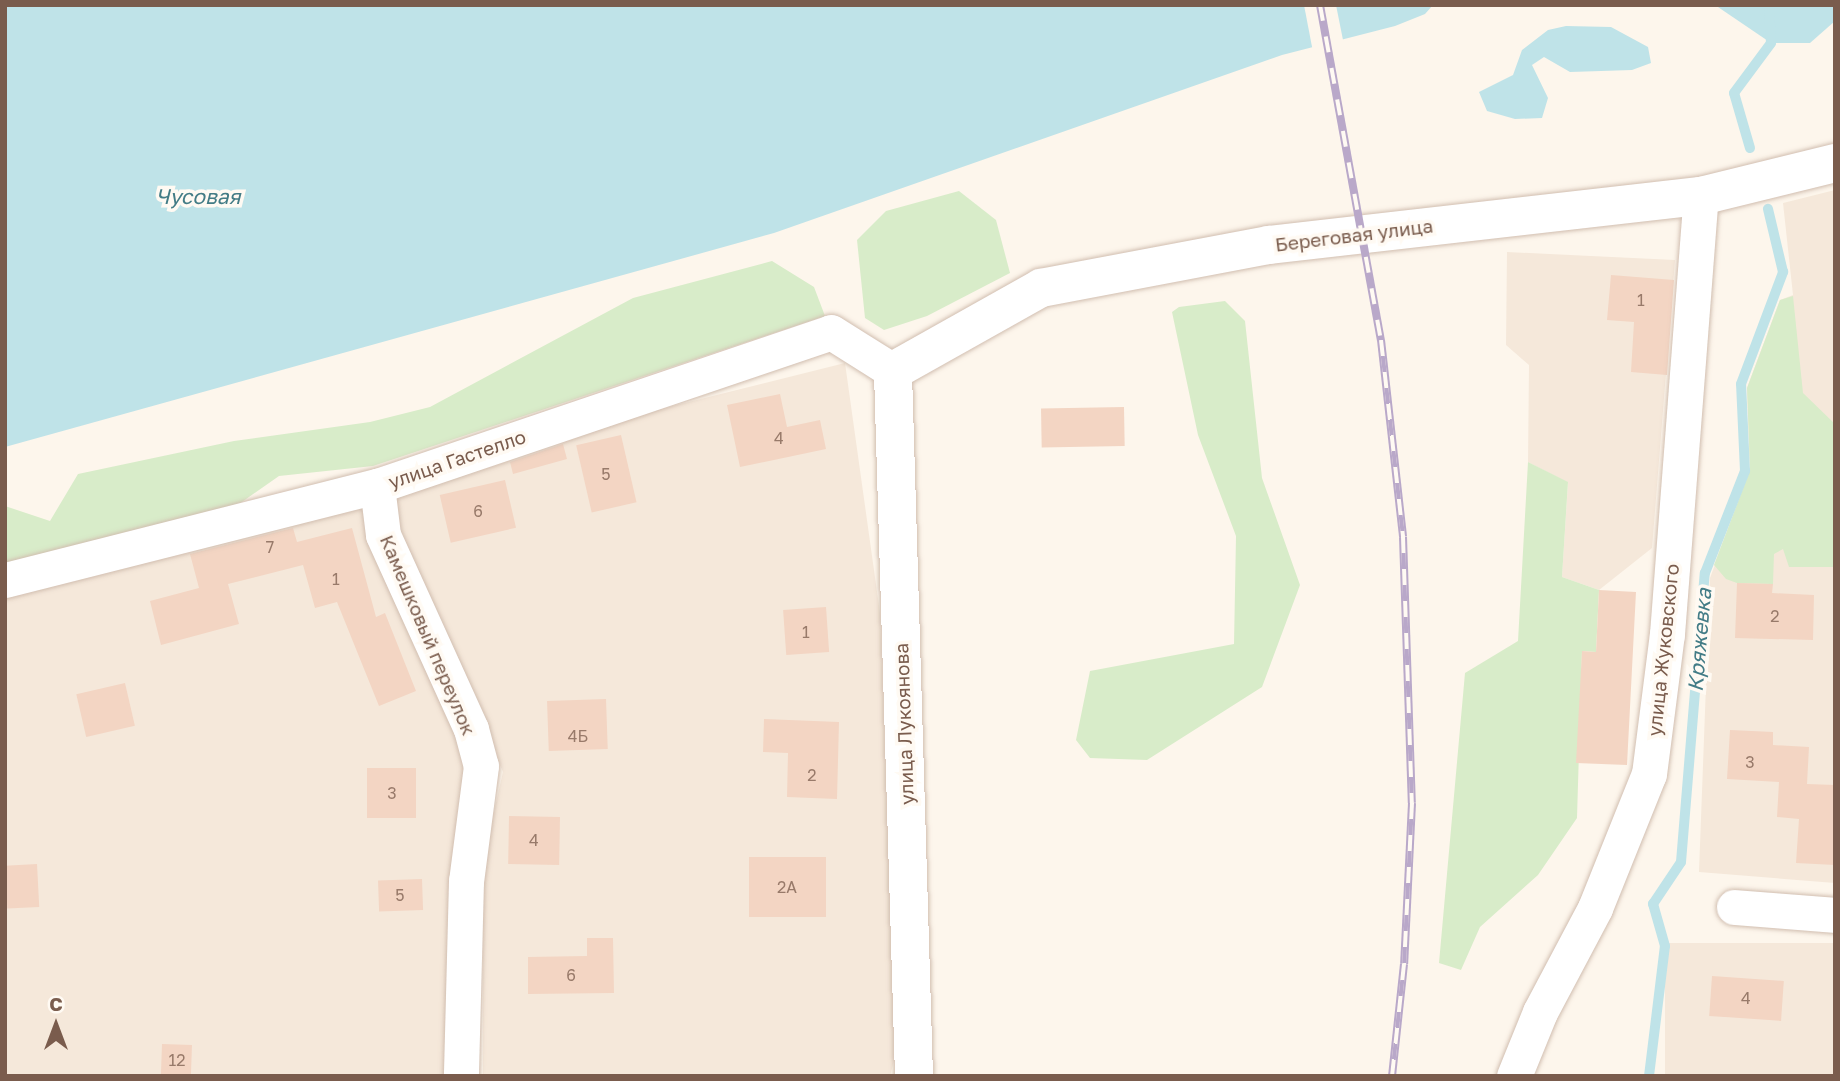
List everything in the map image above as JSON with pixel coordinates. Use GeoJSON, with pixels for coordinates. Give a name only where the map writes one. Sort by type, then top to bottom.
{"type":"FeatureCollection","features":[{"type":"Feature","properties":{"kind":"street","name":"Береговая улица"},"geometry":{"type":"LineString","coordinates":[[893,371],[1041,288],[1269,245],[1701,196],[1835,163]]}},
{"type":"Feature","properties":{"kind":"street","name":"улица Жуковского"},"geometry":{"type":"LineString","coordinates":[[1514,1076],[1540,1012],[1595,908],[1649,774],[1667,634],[1701,196]]}},
{"type":"Feature","properties":{"kind":"street","name":"улица Гастелло"},"geometry":{"type":"LineString","coordinates":[[5,580],[377,486],[831,332],[893,371]]}},
{"type":"Feature","properties":{"kind":"street","name":"улица Лукоянова"},"geometry":{"type":"LineString","coordinates":[[893,371],[914,1076]]}},
{"type":"Feature","properties":{"kind":"street","name":"Камешковый переулок"},"geometry":{"type":"LineString","coordinates":[[377,486],[383,535],[471,729],[481,766],[466,881],[461,1076]]}},
{"type":"Feature","properties":{"kind":"street"},"geometry":{"type":"LineString","coordinates":[[1734,907],[1835,915]]}},
{"type":"Feature","properties":{"kind":"shaded area"},"geometry":{"type":"Polygon","coordinates":[[[1835,190],[1835,883],[1699,872],[1710,578],[1750,470],[1747,388],[1780,300],[1793,295],[1783,203],[1835,190]]]}},
{"type":"Feature","properties":{"kind":"shaded area"},"geometry":{"type":"Polygon","coordinates":[[[1507,252],[1675,260],[1652,548],[1599,590],[1562,577],[1568,483],[1528,462],[1529,365],[1506,345],[1507,252]]]}},
{"type":"Feature","properties":{"kind":"shaded area"},"geometry":{"type":"Polygon","coordinates":[[[845,363],[880,613],[896,1053],[890,1076],[483,1076],[483,860],[503,772],[394,521],[389,492],[560,434],[845,363]]]}},
{"type":"Feature","properties":{"kind":"shaded area"},"geometry":{"type":"Polygon","coordinates":[[[362,502],[466,756],[450,1076],[5,1076],[5,595],[362,502]]]}},
{"type":"Feature","properties":{"kind":"shaded area"},"geometry":{"type":"Polygon","coordinates":[[[1665,943],[1835,943],[1835,1076],[1665,1076],[1665,943]]]}},
{"type":"Feature","properties":{"kind":"green space"},"geometry":{"type":"Polygon","coordinates":[[[959,191],[996,220],[1010,273],[927,316],[884,330],[865,318],[857,240],[886,211],[959,191]]]}},
{"type":"Feature","properties":{"kind":"green space"},"geometry":{"type":"Polygon","coordinates":[[[772,261],[814,287],[825,316],[373,466],[279,476],[239,504],[5,565],[5,506],[50,521],[78,474],[234,441],[370,422],[430,407],[633,298],[772,261]]]}},
{"type":"Feature","properties":{"kind":"green space"},"geometry":{"type":"Polygon","coordinates":[[[1793,296],[1803,393],[1835,424],[1835,567],[1789,567],[1783,549],[1774,554],[1773,584],[1737,583],[1726,579],[1714,565],[1750,470],[1747,388],[1780,300],[1793,296]]]}},
{"type":"Feature","properties":{"kind":"green space"},"geometry":{"type":"Polygon","coordinates":[[[1225,301],[1245,321],[1262,478],[1300,585],[1262,687],[1147,760],[1090,758],[1076,740],[1090,671],[1234,644],[1236,536],[1198,435],[1172,312],[1179,307],[1225,301]]]}},
{"type":"Feature","properties":{"kind":"green space"},"geometry":{"type":"Polygon","coordinates":[[[1528,462],[1568,482],[1562,577],[1599,590],[1596,652],[1582,651],[1577,818],[1538,875],[1480,927],[1461,970],[1439,963],[1465,673],[1518,641],[1528,462]]]}},
{"type":"Feature","properties":{"kind":"water","name":"Чусовая"},"geometry":{"type":"Polygon","coordinates":[[[5,5],[1433,5],[1425,14],[1395,26],[1282,55],[774,233],[5,447],[5,5]]]}},
{"type":"Feature","properties":{"kind":"water"},"geometry":{"type":"Polygon","coordinates":[[[1715,5],[1835,5],[1835,21],[1810,43],[1771,43],[1715,5]]]}},
{"type":"Feature","properties":{"kind":"water"},"geometry":{"type":"Polygon","coordinates":[[[1566,26],[1611,27],[1648,47],[1651,63],[1632,70],[1570,72],[1544,57],[1532,65],[1548,98],[1542,118],[1515,119],[1487,111],[1479,92],[1513,75],[1522,50],[1548,30],[1566,26]]]}},
{"type":"Feature","properties":{"kind":"pier"},"geometry":{"type":"Polygon","coordinates":[[[1304,5],[1336,5],[1344,45],[1313,52],[1304,5]]]}},
{"type":"Feature","properties":{"kind":"building"},"geometry":{"type":"Polygon","coordinates":[[[1611,275],[1674,280],[1667,375],[1631,372],[1634,322],[1607,320],[1611,275]]]}},
{"type":"Feature","properties":{"kind":"building"},"geometry":{"type":"Polygon","coordinates":[[[780,394],[787,427],[820,420],[826,449],[740,467],[727,405],[780,394]]]}},
{"type":"Feature","properties":{"kind":"building"},"geometry":{"type":"Polygon","coordinates":[[[1124,407],[1125,446],[1042,447],[1041,408],[1124,407]]]}},
{"type":"Feature","properties":{"kind":"building"},"geometry":{"type":"Polygon","coordinates":[[[621,435],[637,502],[592,513],[576,445],[621,435]]]}},
{"type":"Feature","properties":{"kind":"building"},"geometry":{"type":"Polygon","coordinates":[[[563,444],[567,459],[513,474],[510,462],[563,444]]]}},
{"type":"Feature","properties":{"kind":"building"},"geometry":{"type":"Polygon","coordinates":[[[505,480],[516,528],[451,543],[440,495],[505,480]]]}},
{"type":"Feature","properties":{"kind":"building"},"geometry":{"type":"Polygon","coordinates":[[[293,528],[297,542],[352,528],[376,617],[385,613],[416,691],[379,706],[337,602],[315,608],[303,565],[228,584],[239,624],[161,645],[150,601],[199,588],[190,554],[293,528]]]}},
{"type":"Feature","properties":{"kind":"building"},"geometry":{"type":"Polygon","coordinates":[[[1737,583],[1773,584],[1772,593],[1814,595],[1813,640],[1735,638],[1737,583]]]}},
{"type":"Feature","properties":{"kind":"building"},"geometry":{"type":"Polygon","coordinates":[[[1599,590],[1636,592],[1627,765],[1576,763],[1582,651],[1596,652],[1599,590]]]}},
{"type":"Feature","properties":{"kind":"building"},"geometry":{"type":"Polygon","coordinates":[[[826,607],[829,652],[786,655],[783,610],[826,607]]]}},
{"type":"Feature","properties":{"kind":"building"},"geometry":{"type":"Polygon","coordinates":[[[125,683],[135,726],[86,737],[76,694],[125,683]]]}},
{"type":"Feature","properties":{"kind":"building"},"geometry":{"type":"Polygon","coordinates":[[[606,699],[608,749],[549,751],[547,701],[606,699]]]}},
{"type":"Feature","properties":{"kind":"building"},"geometry":{"type":"Polygon","coordinates":[[[764,719],[839,722],[837,799],[787,797],[788,753],[763,752],[764,719]]]}},
{"type":"Feature","properties":{"kind":"building"},"geometry":{"type":"Polygon","coordinates":[[[1730,730],[1773,732],[1773,745],[1809,747],[1807,784],[1835,785],[1835,865],[1796,863],[1799,819],[1777,817],[1779,782],[1727,779],[1730,730]]]}},
{"type":"Feature","properties":{"kind":"building"},"geometry":{"type":"Polygon","coordinates":[[[367,768],[416,768],[416,818],[367,818],[367,768]]]}},
{"type":"Feature","properties":{"kind":"building"},"geometry":{"type":"Polygon","coordinates":[[[509,816],[560,817],[559,865],[508,864],[509,816]]]}},
{"type":"Feature","properties":{"kind":"building"},"geometry":{"type":"Polygon","coordinates":[[[749,857],[826,857],[826,917],[749,917],[749,857]]]}},
{"type":"Feature","properties":{"kind":"building"},"geometry":{"type":"Polygon","coordinates":[[[37,864],[39,907],[7,909],[5,866],[37,864]]]}},
{"type":"Feature","properties":{"kind":"building"},"geometry":{"type":"Polygon","coordinates":[[[422,879],[423,910],[379,912],[378,881],[422,879]]]}},
{"type":"Feature","properties":{"kind":"building"},"geometry":{"type":"Polygon","coordinates":[[[587,938],[613,938],[614,993],[528,994],[528,957],[587,956],[587,938]]]}},
{"type":"Feature","properties":{"kind":"building"},"geometry":{"type":"Polygon","coordinates":[[[1712,976],[1784,981],[1781,1021],[1709,1016],[1712,976]]]}},
{"type":"Feature","properties":{"kind":"building"},"geometry":{"type":"Polygon","coordinates":[[[162,1044],[192,1045],[191,1076],[161,1076],[162,1044]]]}},
{"type":"Feature","properties":{"kind":"waterway","name":"Кряжевка"},"geometry":{"type":"LineString","coordinates":[[1750,148],[1734,93],[1771,43],[1769,5]]}},
{"type":"Feature","properties":{"kind":"waterway","name":"Кряжевка"},"geometry":{"type":"LineString","coordinates":[[1649,1076],[1665,946],[1653,904],[1681,862],[1705,573],[1745,471],[1741,384],[1783,272],[1768,209]]}},
{"type":"Feature","properties":{"kind":"railway"},"geometry":{"type":"LineString","coordinates":[[1320,5],[1381,340],[1403,537],[1412,803],[1404,964],[1392,1076]]}}]}
